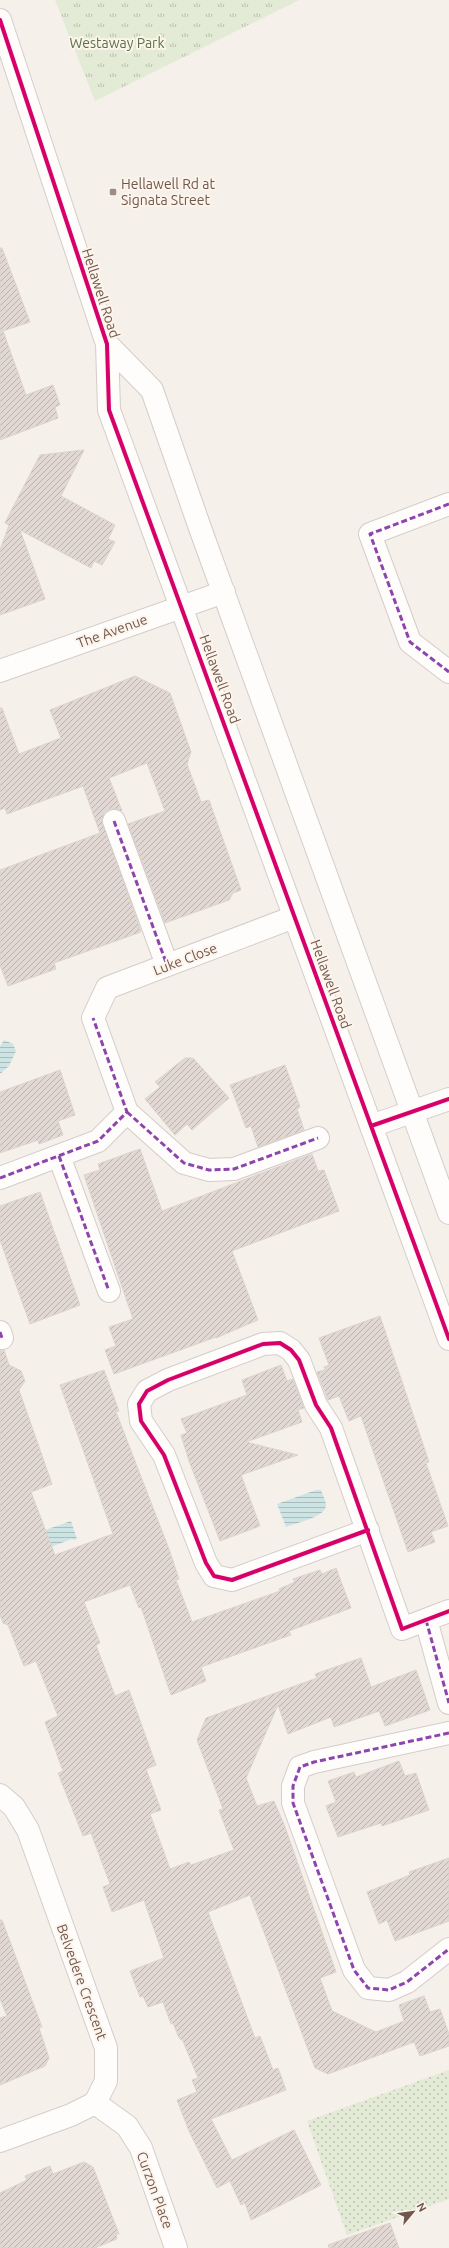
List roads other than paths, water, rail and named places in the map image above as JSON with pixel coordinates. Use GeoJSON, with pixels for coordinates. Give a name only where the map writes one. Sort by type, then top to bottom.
{"type":"FeatureCollection","features":[{"type":"Feature","properties":{"kind":"street","name":"Hellawell Road"},"geometry":{"type":"LineString","coordinates":[[0,20],[107,344],[109,410],[449,1339]]}},
{"type":"Feature","properties":{"kind":"street","name":"Hellawell Road"},"geometry":{"type":"LineString","coordinates":[[107,344],[152,390],[449,1213]]}},
{"type":"Feature","properties":{"kind":"street"},"geometry":{"type":"LineString","coordinates":[[449,504],[370,534],[410,642],[449,672]]}},
{"type":"Feature","properties":{"kind":"street","name":"The Avenue"},"geometry":{"type":"LineString","coordinates":[[0,671],[224,592]]}},
{"type":"Feature","properties":{"kind":"street"},"geometry":{"type":"LineString","coordinates":[[114,821],[167,966]]}},
{"type":"Feature","properties":{"kind":"street","name":"Luke Close"},"geometry":{"type":"LineString","coordinates":[[127,1112],[93,1018],[107,988],[294,918]]}},
{"type":"Feature","properties":{"kind":"street"},"geometry":{"type":"LineString","coordinates":[[372,1126],[449,1098]]}},
{"type":"Feature","properties":{"kind":"street"},"geometry":{"type":"LineString","coordinates":[[0,1178],[98,1141],[127,1112],[184,1163],[210,1170],[234,1169],[318,1138]]}},
{"type":"Feature","properties":{"kind":"street"},"geometry":{"type":"LineString","coordinates":[[58,1156],[109,1291]]}},
{"type":"Feature","properties":{"kind":"street"},"geometry":{"type":"LineString","coordinates":[[368,1530],[232,1580],[214,1576],[206,1563],[164,1455],[141,1421],[139,1404],[147,1391],[168,1380],[263,1344],[280,1343],[291,1350],[299,1360],[316,1405],[331,1428],[368,1530],[402,1629],[449,1611]]}},
{"type":"Feature","properties":{"kind":"street"},"geometry":{"type":"LineString","coordinates":[[426,1620],[449,1703]]}},
{"type":"Feature","properties":{"kind":"street"},"geometry":{"type":"LineString","coordinates":[[449,1733],[314,1762],[300,1767],[293,1786],[293,1803],[354,1970],[368,1988],[389,1990],[407,1982],[449,1949]]}},
{"type":"Feature","properties":{"kind":"street","name":"Belvedere Crescent"},"geometry":{"type":"LineString","coordinates":[[0,1795],[14,1807],[28,1830],[106,2048],[106,2081],[95,2103]]}},
{"type":"Feature","properties":{"kind":"street"},"geometry":{"type":"LineString","coordinates":[[0,2141],[71,2115],[95,2103]]}},
{"type":"Feature","properties":{"kind":"street","name":"Curzon Place"},"geometry":{"type":"LineString","coordinates":[[95,2103],[127,2126],[141,2148],[176,2248]]}},
{"type":"Feature","properties":{"kind":"water"},"geometry":{"type":"Polygon","coordinates":[[[4,1040],[13,1044],[16,1051],[9,1066],[0,1074],[0,1046],[4,1040]]]}},
{"type":"Feature","properties":{"kind":"water"},"geometry":{"type":"Polygon","coordinates":[[[316,1490],[321,1490],[326,1503],[325,1509],[316,1516],[286,1527],[277,1504],[316,1490]]]}},
{"type":"Feature","properties":{"kind":"water"},"geometry":{"type":"Polygon","coordinates":[[[71,1521],[77,1539],[72,1539],[48,1548],[34,1534],[71,1521]]]}},
{"type":"Feature","properties":{"kind":"place","name":"Hellawell Rd at Signata Street"},"geometry":{"type":"Point","coordinates":[113,192]}},
{"type":"Feature","properties":{"kind":"park label","name":"Westaway Park"},"geometry":{"type":"Point","coordinates":[117,43]}}]}
